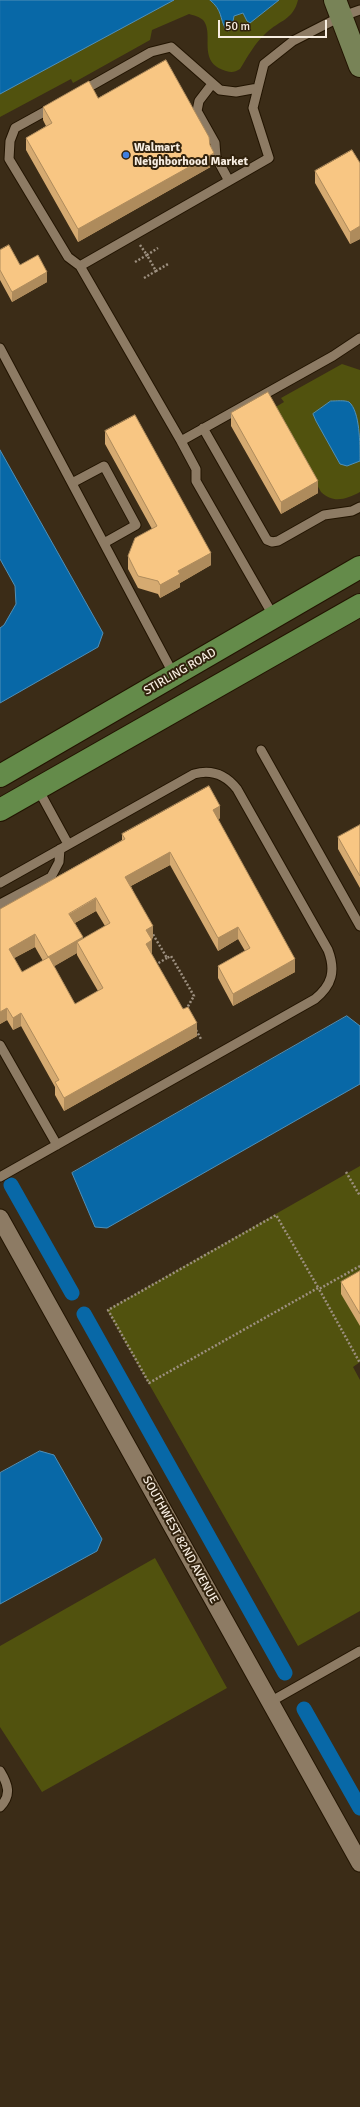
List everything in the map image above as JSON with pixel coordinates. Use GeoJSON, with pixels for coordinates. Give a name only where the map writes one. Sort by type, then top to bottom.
{"type":"FeatureCollection","features":[{"type":"Feature","properties":{"kind":"main road"},"geometry":{"type":"LineString","coordinates":[[345,9],[360,66]]}},
{"type":"Feature","properties":{"kind":"main road","name":"STIRLING ROAD"},"geometry":{"type":"LineString","coordinates":[[0,776],[360,567]]}},
{"type":"Feature","properties":{"kind":"main road"},"geometry":{"type":"LineString","coordinates":[[0,810],[360,605]]}},
{"type":"Feature","properties":{"kind":"main road"},"geometry":{"type":"LineString","coordinates":[[174,675],[190,702]]}},
{"type":"Feature","properties":{"kind":"street","name":"SOUTHWEST 82ND AVENUE"},"geometry":{"type":"LineString","coordinates":[[0,1218],[360,1863]]}},
{"type":"Feature","properties":{"kind":"lane"},"geometry":{"type":"LineString","coordinates":[[80,266],[269,158],[253,108],[264,64],[293,41],[345,9]]}},
{"type":"Feature","properties":{"kind":"lane"},"geometry":{"type":"LineString","coordinates":[[76,94],[151,52],[171,48],[220,90],[236,92],[258,88]]}},
{"type":"Feature","properties":{"kind":"lane"},"geometry":{"type":"LineString","coordinates":[[212,84],[199,101],[197,111],[215,143],[216,158],[229,181]]}},
{"type":"Feature","properties":{"kind":"lane"},"geometry":{"type":"LineString","coordinates":[[63,102],[15,128],[10,141],[9,159],[68,257],[80,266],[181,441],[196,469],[196,481],[274,617]]}},
{"type":"Feature","properties":{"kind":"lane"},"geometry":{"type":"LineString","coordinates":[[181,441],[333,356],[360,338]]}},
{"type":"Feature","properties":{"kind":"lane"},"geometry":{"type":"LineString","coordinates":[[0,348],[174,675]]}},
{"type":"Feature","properties":{"kind":"lane"},"geometry":{"type":"LineString","coordinates":[[204,428],[267,540],[272,542],[278,541],[324,515],[352,511],[360,507]]}},
{"type":"Feature","properties":{"kind":"lane"},"geometry":{"type":"LineString","coordinates":[[72,483],[104,466],[136,525],[104,542]]}},
{"type":"Feature","properties":{"kind":"lane"},"geometry":{"type":"LineString","coordinates":[[261,750],[360,926]]}},
{"type":"Feature","properties":{"kind":"lane"},"geometry":{"type":"LineString","coordinates":[[0,883],[194,774],[207,772],[224,776],[237,789],[328,950],[333,968],[328,985],[315,999],[0,1177]]}},
{"type":"Feature","properties":{"kind":"lane"},"geometry":{"type":"LineString","coordinates":[[0,904],[51,877],[59,862],[64,847],[38,789]]}},
{"type":"Feature","properties":{"kind":"lane"},"geometry":{"type":"LineString","coordinates":[[0,1045],[57,1145]]}},
{"type":"Feature","properties":{"kind":"lane"},"geometry":{"type":"LineString","coordinates":[[270,1702],[360,1651]]}},
{"type":"Feature","properties":{"kind":"lane"},"geometry":{"type":"LineString","coordinates":[[0,1771],[7,1782],[8,1792],[5,1802],[0,1807]]}},
{"type":"Feature","properties":{"kind":"path"},"geometry":{"type":"LineString","coordinates":[[137,239],[156,271]]}},
{"type":"Feature","properties":{"kind":"path"},"geometry":{"type":"LineString","coordinates":[[135,262],[158,248]]}},
{"type":"Feature","properties":{"kind":"path"},"geometry":{"type":"LineString","coordinates":[[144,278],[168,264]]}},
{"type":"Feature","properties":{"kind":"path"},"geometry":{"type":"LineString","coordinates":[[148,924],[167,958]]}},
{"type":"Feature","properties":{"kind":"path"},"geometry":{"type":"LineString","coordinates":[[153,966],[171,956],[194,996],[185,1011]]}},
{"type":"Feature","properties":{"kind":"path"},"geometry":{"type":"LineString","coordinates":[[195,1028],[201,1039]]}},
{"type":"Feature","properties":{"kind":"path"},"geometry":{"type":"LineString","coordinates":[[346,1172],[360,1196]]}},
{"type":"Feature","properties":{"kind":"path"},"geometry":{"type":"LineString","coordinates":[[360,1266],[318,1289],[149,1383],[108,1310],[276,1215],[318,1289],[360,1363]]}},
{"type":"Feature","properties":{"kind":"shaded area"},"geometry":{"type":"Polygon","coordinates":[[[0,0],[298,0],[293,12],[258,41],[240,69],[237,71],[226,71],[217,67],[211,61],[206,26],[202,19],[189,14],[152,30],[150,40],[73,83],[71,79],[0,117],[0,0]]]}},
{"type":"Feature","properties":{"kind":"shaded area"},"geometry":{"type":"Polygon","coordinates":[[[342,364],[360,370],[360,492],[350,497],[335,499],[326,496],[321,492],[274,408],[284,402],[281,398],[342,364]]]}},
{"type":"Feature","properties":{"kind":"shaded area"},"geometry":{"type":"Polygon","coordinates":[[[360,1166],[360,1362],[353,1367],[360,1380],[360,1611],[298,1646],[107,1310],[360,1166]]]}},
{"type":"Feature","properties":{"kind":"shaded area"},"geometry":{"type":"Polygon","coordinates":[[[155,1558],[227,1688],[42,1792],[0,1727],[0,1646],[155,1558]]]}},
{"type":"Feature","properties":{"kind":"water"},"geometry":{"type":"Polygon","coordinates":[[[0,0],[174,0],[0,94],[0,0]]]}},
{"type":"Feature","properties":{"kind":"water"},"geometry":{"type":"Polygon","coordinates":[[[210,0],[279,0],[250,23],[247,21],[243,13],[234,16],[232,27],[229,31],[226,30],[219,11],[210,0]]]}},
{"type":"Feature","properties":{"kind":"water"},"geometry":{"type":"Polygon","coordinates":[[[331,401],[349,402],[353,406],[357,420],[360,461],[347,466],[340,464],[313,414],[331,401]]]}},
{"type":"Feature","properties":{"kind":"water"},"geometry":{"type":"Polygon","coordinates":[[[0,450],[103,633],[98,647],[0,703],[0,628],[4,625],[16,604],[15,586],[0,559],[0,450]]]}},
{"type":"Feature","properties":{"kind":"water"},"geometry":{"type":"Polygon","coordinates":[[[347,1016],[360,1026],[360,1084],[107,1228],[95,1227],[72,1173],[347,1016]]]}},
{"type":"Feature","properties":{"kind":"water"},"geometry":{"type":"Polygon","coordinates":[[[40,1451],[54,1455],[102,1539],[97,1551],[0,1604],[0,1473],[40,1451]]]}},
{"type":"Feature","properties":{"kind":"building"},"geometry":{"type":"Polygon","coordinates":[[[166,60],[209,137],[210,145],[214,153],[78,229],[26,138],[52,123],[43,107],[89,81],[98,98],[166,60]]]}},
{"type":"Feature","properties":{"kind":"building"},"geometry":{"type":"Polygon","coordinates":[[[352,150],[360,163],[360,226],[350,232],[315,171],[352,150]]]}},
{"type":"Feature","properties":{"kind":"building"},"geometry":{"type":"Polygon","coordinates":[[[9,245],[20,265],[38,255],[47,272],[12,292],[0,270],[0,250],[9,245]]]}},
{"type":"Feature","properties":{"kind":"building"},"geometry":{"type":"Polygon","coordinates":[[[268,392],[318,481],[281,502],[231,413],[268,392]]]}},
{"type":"Feature","properties":{"kind":"building"},"geometry":{"type":"Polygon","coordinates":[[[135,415],[211,553],[178,571],[180,574],[160,585],[158,581],[138,576],[128,556],[135,538],[157,526],[105,431],[135,415]]]}},
{"type":"Feature","properties":{"kind":"building"},"geometry":{"type":"Polygon","coordinates":[[[209,786],[220,806],[213,810],[295,959],[233,994],[218,966],[250,948],[238,927],[218,938],[170,852],[125,877],[153,926],[146,930],[152,940],[146,944],[183,1009],[188,1007],[197,1023],[64,1098],[55,1082],[59,1080],[21,1013],[13,1018],[7,1008],[0,1012],[0,909],[125,839],[122,834],[209,786]],[[96,898],[69,914],[83,937],[48,957],[35,934],[9,949],[22,972],[49,957],[75,1004],[103,988],[77,942],[110,923],[96,898]]]}},
{"type":"Feature","properties":{"kind":"building"},"geometry":{"type":"Polygon","coordinates":[[[360,825],[360,876],[338,837],[360,825]]]}},
{"type":"Feature","properties":{"kind":"building"},"geometry":{"type":"Polygon","coordinates":[[[360,1271],[360,1314],[341,1282],[360,1271]]]}},
{"type":"Feature","properties":{"kind":"waterway"},"geometry":{"type":"LineString","coordinates":[[11,1185],[72,1293]]}},
{"type":"Feature","properties":{"kind":"waterway"},"geometry":{"type":"LineString","coordinates":[[84,1314],[285,1673]]}},
{"type":"Feature","properties":{"kind":"waterway"},"geometry":{"type":"LineString","coordinates":[[304,1709],[360,1808]]}},
{"type":"Feature","properties":{"kind":"place","name":"Walmart Neighborhood Market"},"geometry":{"type":"Point","coordinates":[126,155]}}]}
